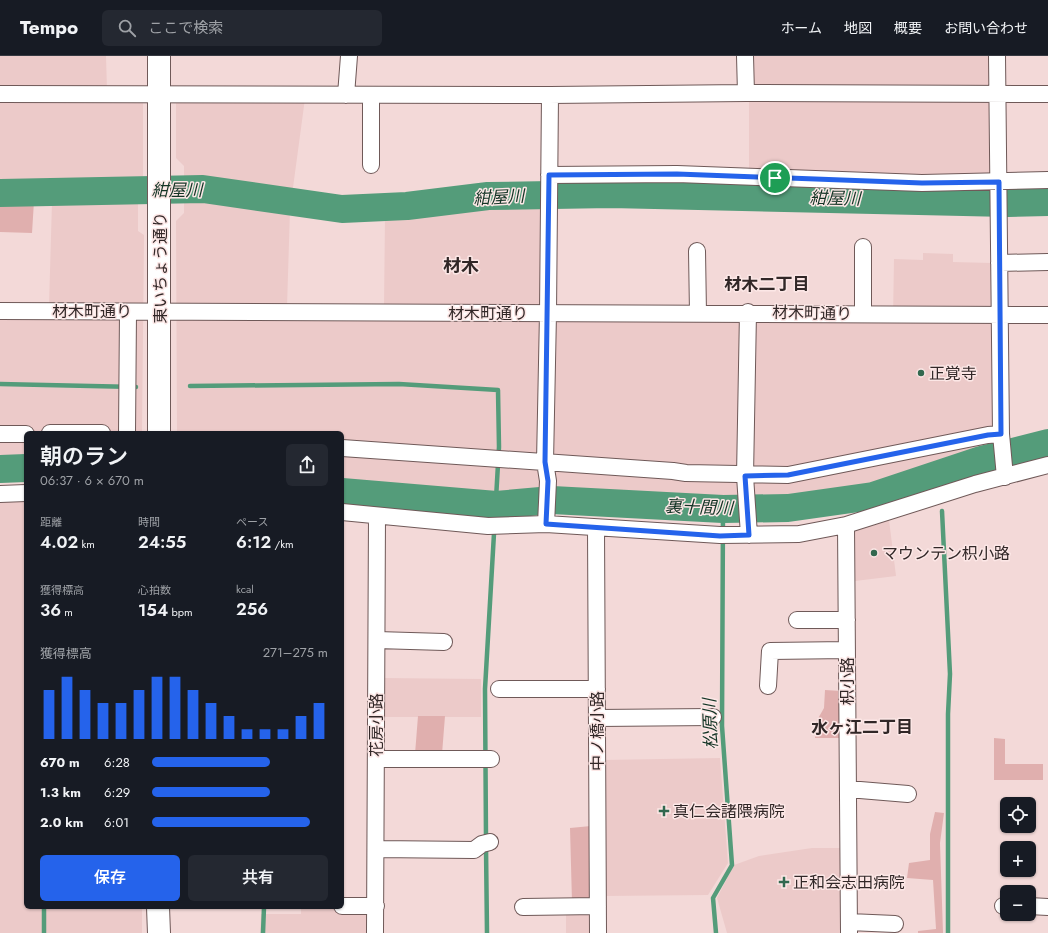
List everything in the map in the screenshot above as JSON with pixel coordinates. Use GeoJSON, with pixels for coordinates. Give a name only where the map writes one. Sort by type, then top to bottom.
{"type":"FeatureCollection","features":[{"type":"Feature","properties":{"kind":"highway","name":"東いちょう通り"},"geometry":{"type":"LineString","coordinates":[[159,431],[160,56]]}},
{"type":"Feature","properties":{"kind":"highway"},"geometry":{"type":"LineString","coordinates":[[158,909],[159,933]]}},
{"type":"Feature","properties":{"kind":"street"},"geometry":{"type":"LineString","coordinates":[[346,95],[348,56]]}},
{"type":"Feature","properties":{"kind":"street"},"geometry":{"type":"LineString","coordinates":[[745,56],[746,93]]}},
{"type":"Feature","properties":{"kind":"street"},"geometry":{"type":"LineString","coordinates":[[997,56],[1001,436],[1004,475]]}},
{"type":"Feature","properties":{"kind":"street"},"geometry":{"type":"LineString","coordinates":[[0,94],[1048,94]]}},
{"type":"Feature","properties":{"kind":"street"},"geometry":{"type":"LineString","coordinates":[[371,95],[371,165]]}},
{"type":"Feature","properties":{"kind":"street"},"geometry":{"type":"LineString","coordinates":[[546,520],[548,481],[545,462],[550,95]]}},
{"type":"Feature","properties":{"kind":"street"},"geometry":{"type":"LineString","coordinates":[[549,188],[677,174],[922,183],[1048,180]]}},
{"type":"Feature","properties":{"kind":"street"},"geometry":{"type":"LineString","coordinates":[[863,247],[863,314]]}},
{"type":"Feature","properties":{"kind":"street"},"geometry":{"type":"LineString","coordinates":[[697,251],[698,313]]}},
{"type":"Feature","properties":{"kind":"street"},"geometry":{"type":"LineString","coordinates":[[999,263],[1048,262]]}},
{"type":"Feature","properties":{"kind":"street","name":"材木町通り"},"geometry":{"type":"LineString","coordinates":[[0,311],[548,313],[748,312],[1048,315]]}},
{"type":"Feature","properties":{"kind":"street"},"geometry":{"type":"LineString","coordinates":[[127,431],[128,312]]}},
{"type":"Feature","properties":{"kind":"street"},"geometry":{"type":"LineString","coordinates":[[748,312],[745,479],[749,531]]}},
{"type":"Feature","properties":{"kind":"street"},"geometry":{"type":"LineString","coordinates":[[0,434],[24,434]]}},
{"type":"Feature","properties":{"kind":"street"},"geometry":{"type":"LineString","coordinates":[[344,448],[673,471],[745,479],[788,475],[988,435],[1001,436]]}},
{"type":"Feature","properties":{"kind":"street"},"geometry":{"type":"LineString","coordinates":[[344,512],[494,526],[546,520],[596,528],[723,536],[749,531],[799,534],[846,525],[1004,475],[1048,465]]}},
{"type":"Feature","properties":{"kind":"street"},"geometry":{"type":"LineString","coordinates":[[0,494],[24,493]]}},
{"type":"Feature","properties":{"kind":"street","name":"花房小路"},"geometry":{"type":"LineString","coordinates":[[376,933],[377,516]]}},
{"type":"Feature","properties":{"kind":"street","name":"枳小路"},"geometry":{"type":"LineString","coordinates":[[846,525],[849,928]]}},
{"type":"Feature","properties":{"kind":"street","name":"中ノ橋小路"},"geometry":{"type":"LineString","coordinates":[[596,528],[598,933]]}},
{"type":"Feature","properties":{"kind":"street"},"geometry":{"type":"LineString","coordinates":[[797,620],[847,620]]}},
{"type":"Feature","properties":{"kind":"street"},"geometry":{"type":"LineString","coordinates":[[377,640],[444,642]]}},
{"type":"Feature","properties":{"kind":"street"},"geometry":{"type":"LineString","coordinates":[[768,686],[770,651],[847,650]]}},
{"type":"Feature","properties":{"kind":"street"},"geometry":{"type":"LineString","coordinates":[[499,690],[597,689]]}},
{"type":"Feature","properties":{"kind":"street"},"geometry":{"type":"LineString","coordinates":[[597,718],[713,718]]}},
{"type":"Feature","properties":{"kind":"street"},"geometry":{"type":"LineString","coordinates":[[376,759],[484,759]]}},
{"type":"Feature","properties":{"kind":"street"},"geometry":{"type":"LineString","coordinates":[[848,789],[908,794]]}},
{"type":"Feature","properties":{"kind":"street"},"geometry":{"type":"LineString","coordinates":[[376,849],[474,850],[486,843]]}},
{"type":"Feature","properties":{"kind":"street"},"geometry":{"type":"LineString","coordinates":[[344,906],[376,906]]}},
{"type":"Feature","properties":{"kind":"street"},"geometry":{"type":"LineString","coordinates":[[523,907],[598,906]]}},
{"type":"Feature","properties":{"kind":"street"},"geometry":{"type":"LineString","coordinates":[[1036,906],[1048,907]]}},
{"type":"Feature","properties":{"kind":"street"},"geometry":{"type":"LineString","coordinates":[[849,928],[895,924]]}},
{"type":"Feature","properties":{"kind":"shaded area"},"geometry":{"type":"Polygon","coordinates":[[[0,56],[106,56],[107,90],[143,91],[143,184],[0,189],[0,56]]]}},
{"type":"Feature","properties":{"kind":"shaded area"},"geometry":{"type":"Polygon","coordinates":[[[749,56],[991,56],[994,176],[749,172],[749,56]]]}},
{"type":"Feature","properties":{"kind":"shaded area"},"geometry":{"type":"Polygon","coordinates":[[[176,90],[306,91],[290,210],[287,307],[384,307],[385,217],[485,205],[545,206],[545,316],[893,318],[894,259],[923,260],[923,253],[953,254],[953,262],[991,263],[994,447],[869,488],[787,502],[715,502],[558,493],[486,499],[344,486],[344,431],[177,431],[176,221],[184,213],[184,166],[176,158],[176,90]]]}},
{"type":"Feature","properties":{"kind":"shaded area"},"geometry":{"type":"Polygon","coordinates":[[[138,197],[138,231],[144,235],[142,431],[24,431],[24,462],[0,462],[0,306],[49,306],[52,202],[138,197]]]}},
{"type":"Feature","properties":{"kind":"shaded area"},"geometry":{"type":"Polygon","coordinates":[[[34,201],[32,233],[0,232],[0,202],[34,201]]]}},
{"type":"Feature","properties":{"kind":"shaded area"},"geometry":{"type":"Polygon","coordinates":[[[0,501],[24,501],[24,909],[142,909],[142,933],[0,933],[0,501]]]}},
{"type":"Feature","properties":{"kind":"shaded area","name":"マウンテン枳小路"},"geometry":{"type":"Polygon","coordinates":[[[889,520],[896,576],[855,581],[855,531],[889,520]]]}},
{"type":"Feature","properties":{"kind":"shaded area"},"geometry":{"type":"Polygon","coordinates":[[[383,678],[481,679],[481,717],[383,717],[383,678]]]}},
{"type":"Feature","properties":{"kind":"shaded area"},"geometry":{"type":"Polygon","coordinates":[[[825,690],[841,691],[841,738],[815,738],[816,722],[824,708],[825,690]]]}},
{"type":"Feature","properties":{"kind":"shaded area"},"geometry":{"type":"Polygon","coordinates":[[[418,716],[445,716],[442,754],[415,754],[418,716]]]}},
{"type":"Feature","properties":{"kind":"shaded area"},"geometry":{"type":"Polygon","coordinates":[[[994,738],[1005,739],[1005,764],[1043,764],[1043,780],[994,780],[994,738]]]}},
{"type":"Feature","properties":{"kind":"shaded area","name":"真仁会諸隈病院"},"geometry":{"type":"Polygon","coordinates":[[[720,758],[728,863],[708,895],[604,896],[603,760],[720,758]]]}},
{"type":"Feature","properties":{"kind":"shaded area"},"geometry":{"type":"Polygon","coordinates":[[[935,812],[944,813],[940,843],[943,933],[918,933],[918,931],[936,929],[933,880],[907,878],[909,863],[930,860],[930,834],[935,812]]]}},
{"type":"Feature","properties":{"kind":"shaded area"},"geometry":{"type":"Polygon","coordinates":[[[591,826],[591,902],[572,902],[570,828],[591,826]]]}},
{"type":"Feature","properties":{"kind":"shaded area","name":"正和会志田病院"},"geometry":{"type":"Polygon","coordinates":[[[812,848],[842,848],[841,933],[727,933],[717,898],[734,865],[759,856],[812,848]]]}},
{"type":"Feature","properties":{"kind":"shaded area"},"geometry":{"type":"Polygon","coordinates":[[[301,909],[369,909],[369,933],[260,933],[261,914],[301,914],[301,909]]]}},
{"type":"Feature","properties":{"kind":"shaded area"},"geometry":{"type":"Polygon","coordinates":[[[566,911],[591,911],[591,933],[566,933],[566,911]]]}},
{"type":"Feature","properties":{"kind":"waterway","name":"紺屋川"},"geometry":{"type":"LineString","coordinates":[[0,193],[203,189],[342,209],[407,206],[488,196],[611,194],[1008,203],[1048,202]]}},
{"type":"Feature","properties":{"kind":"waterway"},"geometry":{"type":"LineString","coordinates":[[0,384],[136,387]]}},
{"type":"Feature","properties":{"kind":"waterway"},"geometry":{"type":"LineString","coordinates":[[190,386],[399,384],[498,390],[499,447],[485,689],[486,839]]}},
{"type":"Feature","properties":{"kind":"waterway","name":"裏十間川"},"geometry":{"type":"LineString","coordinates":[[344,492],[496,505],[552,500],[723,509],[788,508],[873,496],[981,460],[1048,443]]}},
{"type":"Feature","properties":{"kind":"waterway","name":"裏十間川"},"geometry":{"type":"LineString","coordinates":[[0,469],[24,468]]}},
{"type":"Feature","properties":{"kind":"waterway","name":"松原川"},"geometry":{"type":"LineString","coordinates":[[716,933],[713,898],[732,865],[722,726],[723,509]]}},
{"type":"Feature","properties":{"kind":"waterway"},"geometry":{"type":"LineString","coordinates":[[942,511],[950,674],[948,714],[948,933]]}},
{"type":"Feature","properties":{"kind":"waterway"},"geometry":{"type":"LineString","coordinates":[[486,847],[487,933]]}},
{"type":"Feature","properties":{"kind":"waterway"},"geometry":{"type":"LineString","coordinates":[[44,909],[44,933]]}},
{"type":"Feature","properties":{"kind":"waterway"},"geometry":{"type":"LineString","coordinates":[[263,933],[264,909]]}},
{"type":"Feature","properties":{"kind":"place","name":"正覚寺"},"geometry":{"type":"Point","coordinates":[921,373]}},
{"type":"Feature","properties":{"kind":"place","name":"マウンテン枳小路"},"geometry":{"type":"Point","coordinates":[874,553]}},
{"type":"Feature","properties":{"kind":"place","name":"真仁会諸隈病院"},"geometry":{"type":"Point","coordinates":[664,811]}},
{"type":"Feature","properties":{"kind":"place","name":"正和会志田病院"},"geometry":{"type":"Point","coordinates":[784,882]}},
{"type":"Feature","properties":{"kind":"district","name":"材木"},"geometry":{"type":"Point","coordinates":[461,266]}},
{"type":"Feature","properties":{"kind":"district","name":"材木二丁目"},"geometry":{"type":"Point","coordinates":[767,284]}},
{"type":"Feature","properties":{"kind":"district","name":"水ヶ江二丁目"},"geometry":{"type":"Point","coordinates":[862,727]}},
{"type":"Feature","properties":{"kind":"route"},"geometry":{"type":"LineString","coordinates":[[677,174],[775,178],[922,183],[999,182],[998,219],[1001,434],[988,435],[788,475],[745,476],[749,535],[720,536],[546,524],[548,481],[545,462],[549,175],[677,174]]}}]}
